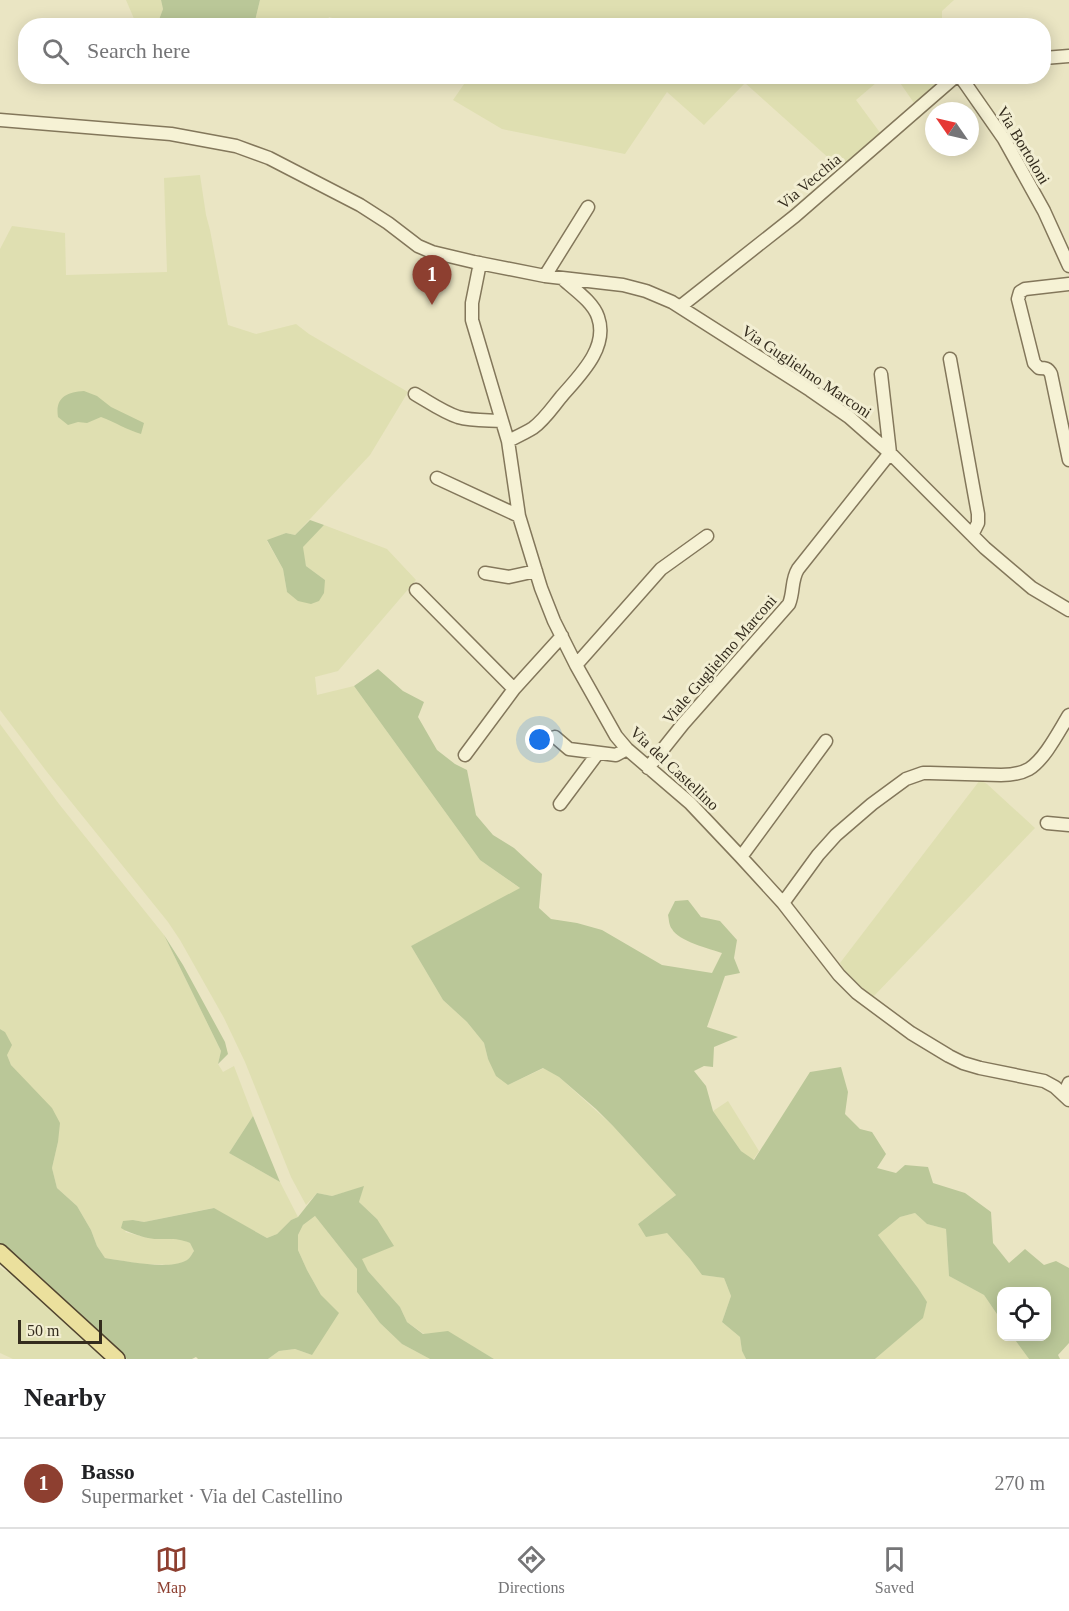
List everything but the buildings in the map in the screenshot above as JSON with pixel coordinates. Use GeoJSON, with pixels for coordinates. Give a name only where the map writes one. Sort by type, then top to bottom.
{"type":"FeatureCollection","features":[{"type":"Feature","properties":{"kind":"main road"},"geometry":{"type":"LineString","coordinates":[[0,1252],[117,1359]]}},
{"type":"Feature","properties":{"kind":"street"},"geometry":{"type":"LineString","coordinates":[[1051,58],[1069,57]]}},
{"type":"Feature","properties":{"kind":"street","name":"Via Vecchia"},"geometry":{"type":"LineString","coordinates":[[681,306],[795,216],[949,84]]}},
{"type":"Feature","properties":{"kind":"street","name":"Via Bortoloni"},"geometry":{"type":"LineString","coordinates":[[964,84],[1004,139],[1044,211],[1069,266]]}},
{"type":"Feature","properties":{"kind":"street","name":"Via Guglielmo Marconi"},"geometry":{"type":"LineString","coordinates":[[0,120],[171,134],[236,146],[269,158],[360,205],[418,246],[432,252],[564,280],[623,285],[681,306],[830,403],[865,430],[1001,563],[1032,588],[1069,610]]}},
{"type":"Feature","properties":{"kind":"street"},"geometry":{"type":"LineString","coordinates":[[545,276],[588,207]]}},
{"type":"Feature","properties":{"kind":"street","name":"Via del Castellino"},"geometry":{"type":"LineString","coordinates":[[477,263],[472,320],[508,441],[519,516],[554,621],[616,736],[627,749],[690,803],[741,857],[783,903],[846,984],[911,1033],[963,1063],[1044,1081],[1067,1092]]}},
{"type":"Feature","properties":{"kind":"street"},"geometry":{"type":"LineString","coordinates":[[508,441],[532,429],[541,421],[584,370],[598,345],[600,327],[598,317],[588,303],[564,280]]}},
{"type":"Feature","properties":{"kind":"street"},"geometry":{"type":"LineString","coordinates":[[1069,284],[1025,289],[1020,292],[1017,299],[1034,363],[1051,374],[1069,460]]}},
{"type":"Feature","properties":{"kind":"street"},"geometry":{"type":"LineString","coordinates":[[950,358],[978,514],[978,523],[972,535]]}},
{"type":"Feature","properties":{"kind":"street"},"geometry":{"type":"LineString","coordinates":[[880,374],[890,453]]}},
{"type":"Feature","properties":{"kind":"street"},"geometry":{"type":"LineString","coordinates":[[415,394],[458,417],[502,421]]}},
{"type":"Feature","properties":{"kind":"street","name":"Viale Guglielmo Marconi"},"geometry":{"type":"LineString","coordinates":[[648,768],[683,724],[789,604],[798,568],[890,453]]}},
{"type":"Feature","properties":{"kind":"street"},"geometry":{"type":"LineString","coordinates":[[437,478],[519,516]]}},
{"type":"Feature","properties":{"kind":"street"},"geometry":{"type":"LineString","coordinates":[[576,665],[661,568],[707,536]]}},
{"type":"Feature","properties":{"kind":"street"},"geometry":{"type":"LineString","coordinates":[[485,573],[509,577],[536,571]]}},
{"type":"Feature","properties":{"kind":"street"},"geometry":{"type":"LineString","coordinates":[[416,590],[514,689]]}},
{"type":"Feature","properties":{"kind":"street"},"geometry":{"type":"LineString","coordinates":[[465,755],[514,689],[562,636]]}},
{"type":"Feature","properties":{"kind":"street"},"geometry":{"type":"LineString","coordinates":[[783,903],[818,855],[836,835],[872,804],[906,780],[923,773],[1001,776],[1021,772],[1035,764],[1069,715]]}},
{"type":"Feature","properties":{"kind":"street"},"geometry":{"type":"LineString","coordinates":[[555,737],[569,749],[616,755],[627,749]]}},
{"type":"Feature","properties":{"kind":"street"},"geometry":{"type":"LineString","coordinates":[[741,857],[826,741]]}},
{"type":"Feature","properties":{"kind":"street"},"geometry":{"type":"LineString","coordinates":[[560,804],[598,753]]}},
{"type":"Feature","properties":{"kind":"street"},"geometry":{"type":"LineString","coordinates":[[1047,823],[1069,825]]}},
{"type":"Feature","properties":{"kind":"green space"},"geometry":{"type":"Polygon","coordinates":[[[126,0],[161,0],[163,9],[160,18],[134,18],[126,0]]]}},
{"type":"Feature","properties":{"kind":"green space"},"geometry":{"type":"Polygon","coordinates":[[[161,0],[260,0],[256,18],[160,18],[163,9],[161,0]]]}},
{"type":"Feature","properties":{"kind":"green space"},"geometry":{"type":"Polygon","coordinates":[[[260,0],[954,0],[942,11],[942,18],[256,18],[260,0]]]}},
{"type":"Feature","properties":{"kind":"green space"},"geometry":{"type":"Polygon","coordinates":[[[464,84],[744,84],[704,125],[667,92],[625,154],[502,129],[453,100],[464,84]]]}},
{"type":"Feature","properties":{"kind":"green space"},"geometry":{"type":"Polygon","coordinates":[[[746,84],[875,84],[856,100],[881,134],[842,170],[746,84]]]}},
{"type":"Feature","properties":{"kind":"green space"},"geometry":{"type":"Polygon","coordinates":[[[901,84],[937,84],[914,103],[901,84]]]}},
{"type":"Feature","properties":{"kind":"green space"},"geometry":{"type":"Polygon","coordinates":[[[200,175],[228,325],[256,334],[296,324],[309,334],[408,392],[370,455],[295,535],[286,533],[267,541],[283,569],[287,592],[325,580],[306,566],[302,547],[324,525],[387,549],[416,580],[338,671],[315,677],[317,695],[354,686],[480,860],[521,889],[411,946],[443,1000],[467,1022],[484,1043],[488,1059],[508,1085],[544,1068],[559,1077],[613,1126],[676,1195],[638,1224],[667,1233],[702,1275],[724,1278],[731,1296],[722,1322],[740,1337],[746,1359],[494,1359],[448,1332],[424,1334],[407,1322],[400,1307],[368,1271],[361,1259],[377,1219],[359,1202],[363,1187],[332,1196],[317,1193],[306,1205],[291,1177],[245,1062],[224,1018],[180,940],[0,710],[0,249],[12,226],[65,233],[66,275],[167,272],[164,178],[200,175]]]}},
{"type":"Feature","properties":{"kind":"green space"},"geometry":{"type":"Polygon","coordinates":[[[84,391],[144,423],[141,434],[101,417],[87,423],[78,422],[68,425],[58,417],[58,405],[63,397],[84,391]]]}},
{"type":"Feature","properties":{"kind":"green space"},"geometry":{"type":"Polygon","coordinates":[[[310,520],[324,525],[303,547],[306,566],[325,580],[324,593],[319,601],[311,604],[298,601],[287,592],[283,569],[267,540],[286,533],[295,535],[310,520]]]}},
{"type":"Feature","properties":{"kind":"green space"},"geometry":{"type":"Polygon","coordinates":[[[378,669],[403,691],[424,702],[418,717],[437,750],[467,770],[476,815],[493,835],[514,848],[542,874],[539,908],[551,919],[602,930],[662,965],[712,973],[722,953],[695,944],[675,933],[670,926],[668,915],[675,901],[688,900],[701,917],[720,921],[737,940],[734,958],[740,973],[725,976],[707,1027],[738,1037],[714,1047],[713,1067],[704,1066],[694,1071],[706,1086],[713,1111],[741,1151],[754,1160],[810,1072],[841,1067],[848,1092],[845,1114],[860,1129],[872,1132],[886,1154],[877,1168],[896,1173],[905,1165],[928,1167],[933,1183],[965,1193],[991,1212],[993,1243],[1009,1263],[1025,1249],[1044,1265],[1056,1261],[1069,1268],[1069,1343],[1058,1355],[1060,1359],[1029,1359],[1016,1341],[1051,1341],[1051,1287],[997,1287],[997,1314],[984,1295],[949,1276],[946,1229],[927,1224],[915,1213],[900,1217],[878,1235],[927,1302],[923,1318],[875,1359],[746,1359],[740,1337],[722,1322],[731,1296],[724,1278],[702,1275],[667,1233],[646,1237],[638,1224],[676,1195],[613,1126],[559,1077],[543,1068],[508,1085],[496,1076],[484,1043],[467,1022],[443,1000],[411,946],[520,888],[480,860],[354,686],[378,669]]]}},
{"type":"Feature","properties":{"kind":"green space"},"geometry":{"type":"Polygon","coordinates":[[[0,724],[59,804],[164,935],[221,1051],[218,1064],[223,1072],[234,1066],[253,1116],[229,1153],[280,1182],[298,1217],[291,1220],[277,1234],[267,1238],[213,1208],[144,1222],[133,1220],[125,1232],[147,1238],[180,1238],[190,1243],[194,1251],[188,1260],[175,1265],[142,1264],[105,1258],[77,1206],[57,1188],[52,1168],[58,1142],[37,1094],[11,1065],[7,1055],[5,1032],[0,1029],[0,724]]]}},
{"type":"Feature","properties":{"kind":"green space"},"geometry":{"type":"Polygon","coordinates":[[[980,780],[1035,828],[873,997],[845,972],[840,963],[980,780]]]}},
{"type":"Feature","properties":{"kind":"green space"},"geometry":{"type":"Polygon","coordinates":[[[164,935],[225,1042],[228,1054],[218,1064],[221,1051],[164,935]]]}},
{"type":"Feature","properties":{"kind":"green space"},"geometry":{"type":"Polygon","coordinates":[[[0,1029],[5,1032],[12,1045],[7,1055],[11,1065],[52,1108],[60,1123],[52,1168],[57,1188],[77,1206],[105,1258],[168,1265],[187,1260],[194,1251],[190,1243],[184,1241],[148,1238],[126,1231],[121,1228],[123,1221],[144,1222],[214,1208],[267,1238],[277,1234],[291,1220],[298,1217],[317,1193],[332,1196],[364,1186],[359,1202],[377,1219],[394,1246],[362,1259],[368,1271],[400,1307],[407,1322],[423,1334],[448,1331],[494,1359],[430,1359],[402,1344],[380,1323],[357,1292],[357,1269],[315,1216],[303,1225],[298,1235],[298,1250],[321,1295],[339,1313],[312,1355],[295,1349],[279,1351],[268,1359],[198,1359],[196,1357],[192,1359],[127,1359],[0,1244],[0,1029]]]}},
{"type":"Feature","properties":{"kind":"green space"},"geometry":{"type":"Polygon","coordinates":[[[728,1101],[759,1151],[753,1160],[741,1151],[713,1111],[728,1101]]]}},
{"type":"Feature","properties":{"kind":"green space"},"geometry":{"type":"Polygon","coordinates":[[[253,1116],[280,1182],[229,1153],[253,1116]]]}},
{"type":"Feature","properties":{"kind":"green space"},"geometry":{"type":"Polygon","coordinates":[[[915,1213],[927,1224],[946,1229],[949,1276],[984,1295],[997,1314],[997,1341],[1016,1341],[1029,1359],[875,1359],[922,1318],[927,1303],[878,1235],[900,1217],[915,1213]]]}},
{"type":"Feature","properties":{"kind":"green space"},"geometry":{"type":"Polygon","coordinates":[[[315,1216],[357,1269],[357,1292],[380,1323],[402,1344],[430,1359],[268,1359],[279,1351],[295,1349],[312,1355],[321,1295],[298,1250],[298,1235],[303,1225],[315,1216]]]}},
{"type":"Feature","properties":{"kind":"green space"},"geometry":{"type":"Polygon","coordinates":[[[0,1267],[10,1272],[105,1359],[13,1359],[0,1353],[0,1267]]]}},
{"type":"Feature","properties":{"kind":"place","name":"Basso"},"geometry":{"type":"Point","coordinates":[432,305]}}]}
